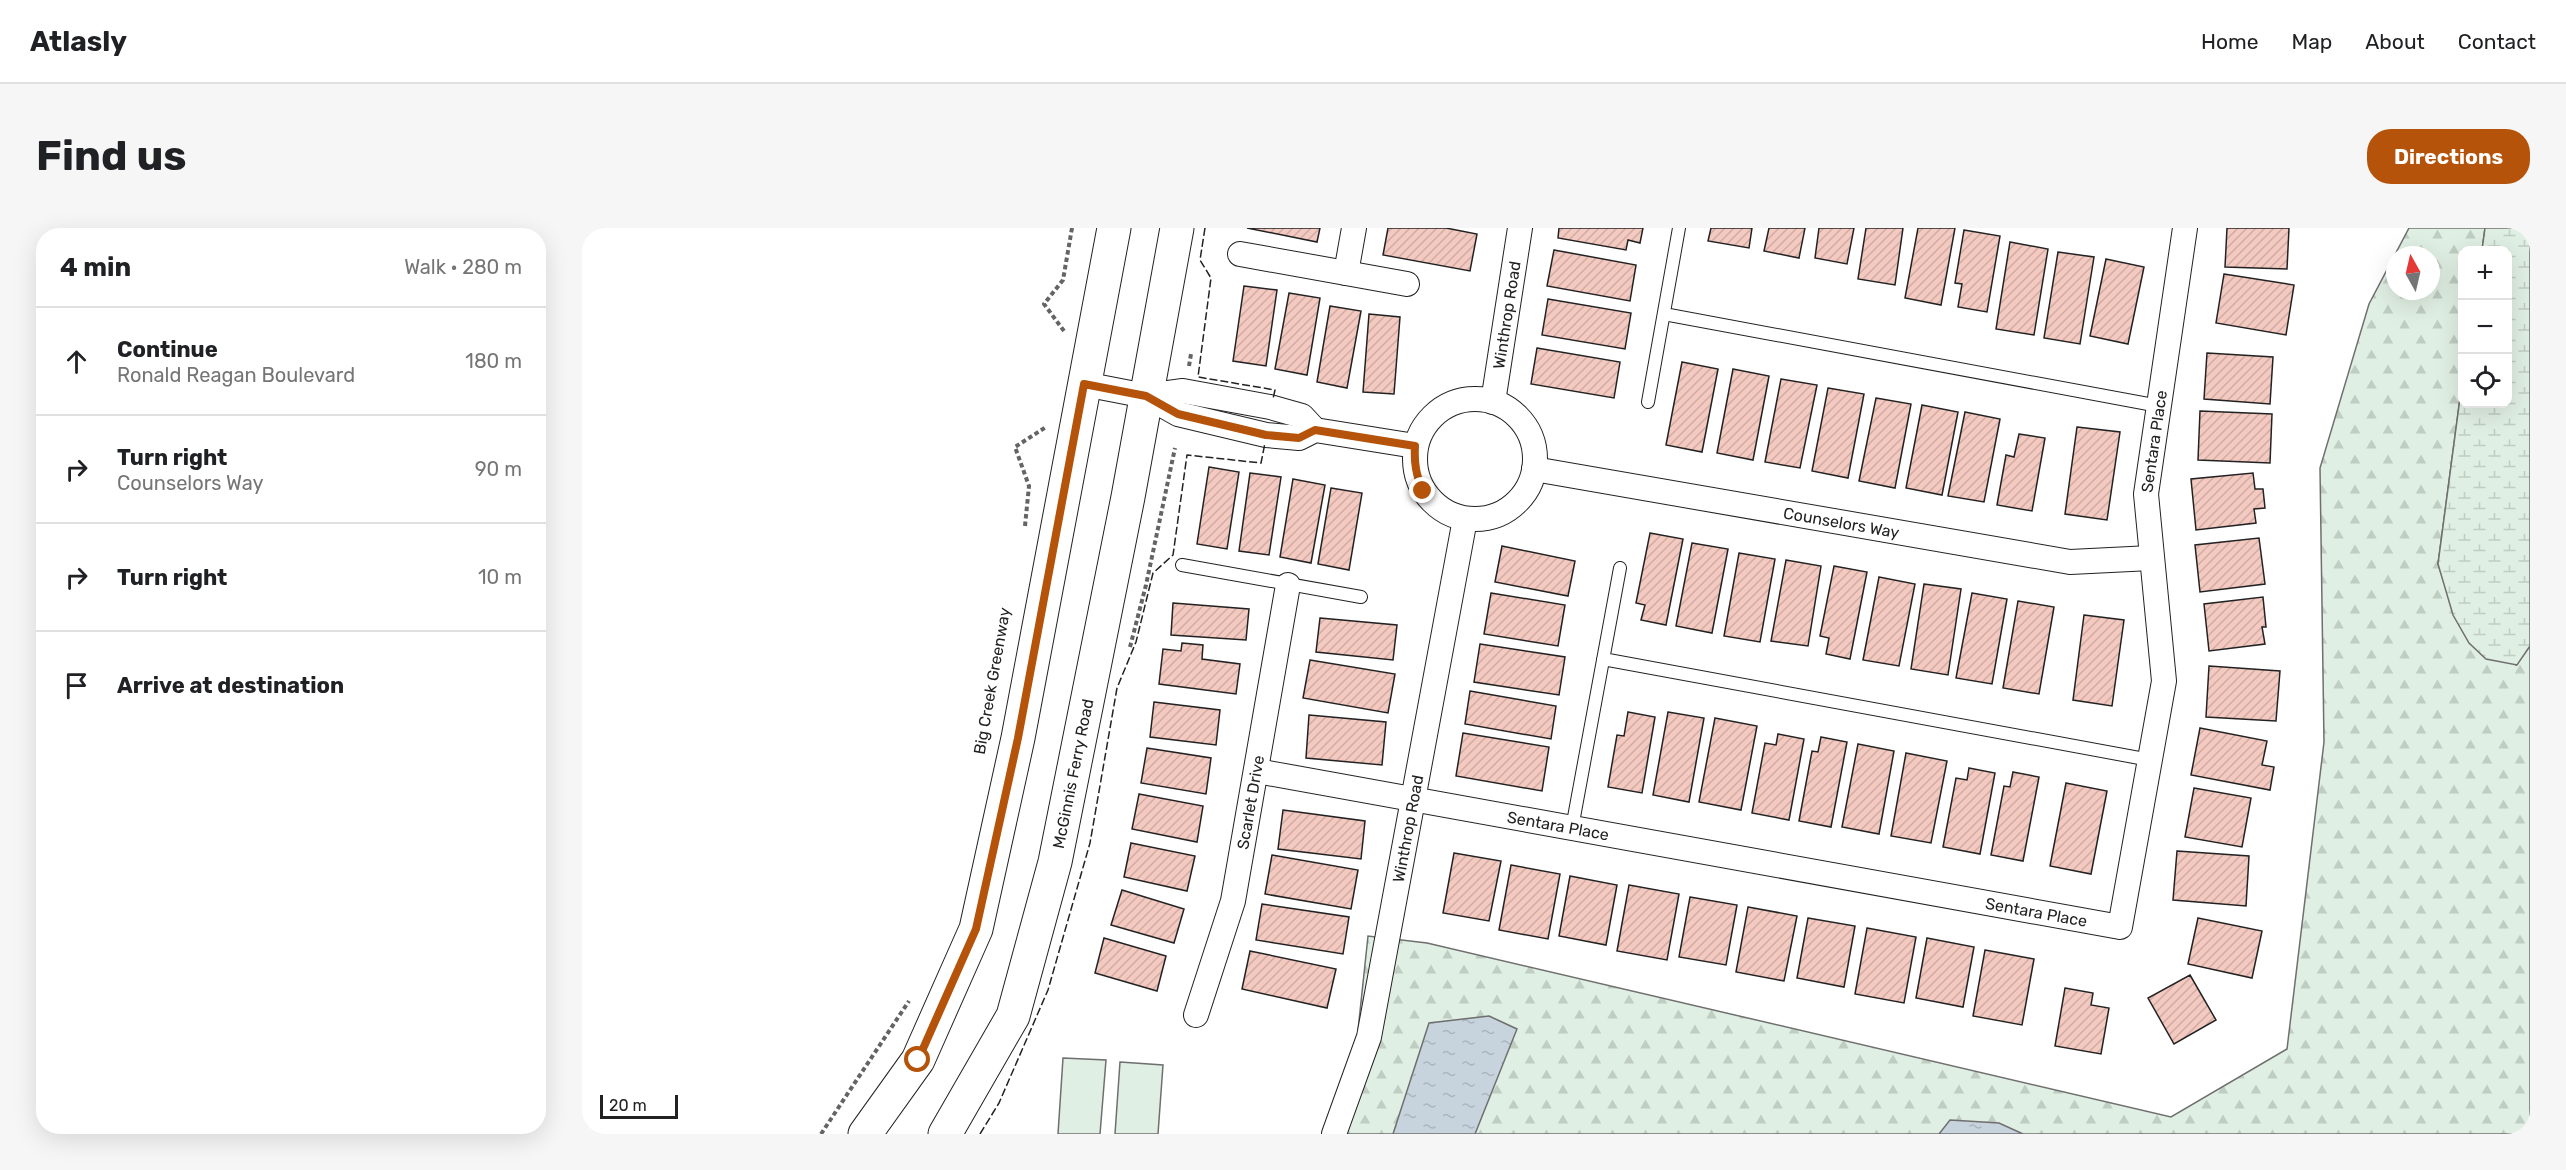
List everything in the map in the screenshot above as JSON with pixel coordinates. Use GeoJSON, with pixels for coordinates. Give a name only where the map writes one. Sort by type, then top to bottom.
{"type":"FeatureCollection","features":[{"type":"Feature","properties":{"kind":"main road"},"geometry":{"type":"LineString","coordinates":[[865,1134],[918,1060],[976,929],[1018,738],[1114,228]]}},
{"type":"Feature","properties":{"kind":"main road","name":"McGinnis Ferry Road"},"geometry":{"type":"LineString","coordinates":[[945,1134],[1013,1016],[1055,862],[1177,228]]}},
{"type":"Feature","properties":{"kind":"street"},"geometry":{"type":"LineString","coordinates":[[1346,273],[1354,228]]}},
{"type":"Feature","properties":{"kind":"street","name":"Winthrop Road"},"geometry":{"type":"LineString","coordinates":[[1492,402],[1520,228]]}},
{"type":"Feature","properties":{"kind":"street","name":"Sentara Place"},"geometry":{"type":"LineString","coordinates":[[1257,771],[2120,927],[2164,681],[2146,495],[2185,228]]}},
{"type":"Feature","properties":{"kind":"street"},"geometry":{"type":"LineString","coordinates":[[1240,254],[1407,284]]}},
{"type":"Feature","properties":{"kind":"street"},"geometry":{"type":"LineString","coordinates":[[1084,384],[1146,396],[1183,391],[1270,407],[1302,416],[1315,430],[1415,446]]}},
{"type":"Feature","properties":{"kind":"street"},"geometry":{"type":"LineString","coordinates":[[1471,399],[1492,402],[1502,405],[1515,414],[1526,427],[1533,442],[1536,458],[1534,469],[1527,490],[1517,503],[1490,518],[1465,519],[1445,512],[1423,491],[1415,469],[1415,446],[1421,431],[1441,409],[1455,402],[1471,399]]}},
{"type":"Feature","properties":{"kind":"street","name":"Counselors Way"},"geometry":{"type":"LineString","coordinates":[[1534,469],[2070,562],[2151,558]]}},
{"type":"Feature","properties":{"kind":"street","name":"Winthrop Road"},"geometry":{"type":"LineString","coordinates":[[1334,1134],[1369,1037],[1465,519]]}},
{"type":"Feature","properties":{"kind":"street","name":"Scarlet Drive"},"geometry":{"type":"LineString","coordinates":[[1196,1015],[1233,901],[1288,585]]}},
{"type":"Feature","properties":{"kind":"lane"},"geometry":{"type":"LineString","coordinates":[[1648,402],[1679,228]]}},
{"type":"Feature","properties":{"kind":"lane"},"geometry":{"type":"LineString","coordinates":[[1664,314],[2159,406]]}},
{"type":"Feature","properties":{"kind":"lane"},"geometry":{"type":"LineString","coordinates":[[1182,565],[1361,597]]}},
{"type":"Feature","properties":{"kind":"lane"},"geometry":{"type":"LineString","coordinates":[[1572,828],[1620,568]]}},
{"type":"Feature","properties":{"kind":"lane"},"geometry":{"type":"LineString","coordinates":[[1603,659],[2150,760]]}},
{"type":"Feature","properties":{"kind":"path"},"geometry":{"type":"LineString","coordinates":[[1066,334],[1044,304],[1064,280],[1072,228]]}},
{"type":"Feature","properties":{"kind":"path"},"geometry":{"type":"LineString","coordinates":[[1025,531],[1029,486],[1015,447],[1049,425]]}},
{"type":"Feature","properties":{"kind":"path"},"geometry":{"type":"LineString","coordinates":[[821,1134],[914,995]]}},
{"type":"Feature","properties":{"kind":"green space"},"geometry":{"type":"Polygon","coordinates":[[[2409,228],[2485,228],[2483,246],[2458,246],[2459,408],[2438,564],[2444,582],[2516,665],[2530,646],[2530,1134],[1347,1134],[1368,936],[1427,943],[2171,1117],[2287,1049],[2324,742],[2320,468],[2369,304],[2386,272],[2386,300],[2440,300],[2440,246],[2400,246],[2409,228]]]}},
{"type":"Feature","properties":{"kind":"green space"},"geometry":{"type":"Polygon","coordinates":[[[2485,228],[2530,228],[2530,646],[2517,665],[2486,659],[2469,643],[2453,615],[2438,564],[2459,408],[2512,408],[2512,246],[2483,246],[2485,228]]]}},
{"type":"Feature","properties":{"kind":"green space"},"geometry":{"type":"Polygon","coordinates":[[[1063,1058],[1106,1060],[1100,1134],[1058,1134],[1063,1058]]]}},
{"type":"Feature","properties":{"kind":"green space"},"geometry":{"type":"Polygon","coordinates":[[[1120,1062],[1163,1065],[1158,1134],[1115,1134],[1120,1062]]]}},
{"type":"Feature","properties":{"kind":"water"},"geometry":{"type":"Polygon","coordinates":[[[1489,1016],[1517,1029],[1475,1134],[1393,1134],[1429,1023],[1489,1016]]]}},
{"type":"Feature","properties":{"kind":"water"},"geometry":{"type":"Polygon","coordinates":[[[1950,1120],[1999,1123],[2023,1134],[1939,1134],[1950,1120]]]}},
{"type":"Feature","properties":{"kind":"building"},"geometry":{"type":"Polygon","coordinates":[[[1247,228],[1320,228],[1317,242],[1247,228]]]}},
{"type":"Feature","properties":{"kind":"building"},"geometry":{"type":"Polygon","coordinates":[[[1388,228],[1446,228],[1477,234],[1470,271],[1383,255],[1388,228]]]}},
{"type":"Feature","properties":{"kind":"building"},"geometry":{"type":"Polygon","coordinates":[[[1559,228],[1643,228],[1640,243],[1628,240],[1626,250],[1558,238],[1559,228]]]}},
{"type":"Feature","properties":{"kind":"building"},"geometry":{"type":"Polygon","coordinates":[[[1711,228],[1752,228],[1749,248],[1708,241],[1711,228]]]}},
{"type":"Feature","properties":{"kind":"building"},"geometry":{"type":"Polygon","coordinates":[[[1769,228],[1805,228],[1799,258],[1764,251],[1769,228]]]}},
{"type":"Feature","properties":{"kind":"building"},"geometry":{"type":"Polygon","coordinates":[[[1819,228],[1854,228],[1847,264],[1815,258],[1819,228]]]}},
{"type":"Feature","properties":{"kind":"building"},"geometry":{"type":"Polygon","coordinates":[[[1866,228],[1903,228],[1895,285],[1858,279],[1866,228]]]}},
{"type":"Feature","properties":{"kind":"building"},"geometry":{"type":"Polygon","coordinates":[[[1918,228],[1955,228],[1941,305],[1905,298],[1918,228]]]}},
{"type":"Feature","properties":{"kind":"building"},"geometry":{"type":"Polygon","coordinates":[[[2227,228],[2289,228],[2287,269],[2225,267],[2227,228]]]}},
{"type":"Feature","properties":{"kind":"building"},"geometry":{"type":"Polygon","coordinates":[[[1964,230],[2000,236],[1987,312],[1958,307],[1962,284],[1955,283],[1964,230]]]}},
{"type":"Feature","properties":{"kind":"building"},"geometry":{"type":"Polygon","coordinates":[[[2010,242],[2048,249],[2034,335],[1996,329],[2010,242]]]}},
{"type":"Feature","properties":{"kind":"building"},"geometry":{"type":"Polygon","coordinates":[[[1554,250],[1636,265],[1630,301],[1547,286],[1554,250]]]}},
{"type":"Feature","properties":{"kind":"building"},"geometry":{"type":"Polygon","coordinates":[[[2058,252],[2094,257],[2080,344],[2044,338],[2058,252]]]}},
{"type":"Feature","properties":{"kind":"building"},"geometry":{"type":"Polygon","coordinates":[[[2106,259],[2144,267],[2128,344],[2090,336],[2106,259]]]}},
{"type":"Feature","properties":{"kind":"building"},"geometry":{"type":"Polygon","coordinates":[[[2224,274],[2294,285],[2286,335],[2216,323],[2224,274]]]}},
{"type":"Feature","properties":{"kind":"building"},"geometry":{"type":"Polygon","coordinates":[[[1244,286],[1277,290],[1266,366],[1233,361],[1244,286]]]}},
{"type":"Feature","properties":{"kind":"building"},"geometry":{"type":"Polygon","coordinates":[[[1289,293],[1320,298],[1307,375],[1275,369],[1289,293]]]}},
{"type":"Feature","properties":{"kind":"building"},"geometry":{"type":"Polygon","coordinates":[[[1548,299],[1631,313],[1625,349],[1542,335],[1548,299]]]}},
{"type":"Feature","properties":{"kind":"building"},"geometry":{"type":"Polygon","coordinates":[[[1330,306],[1361,311],[1347,388],[1317,382],[1330,306]]]}},
{"type":"Feature","properties":{"kind":"building"},"geometry":{"type":"Polygon","coordinates":[[[1369,314],[1400,317],[1394,394],[1363,392],[1369,314]]]}},
{"type":"Feature","properties":{"kind":"building"},"geometry":{"type":"Polygon","coordinates":[[[1537,348],[1620,362],[1614,398],[1531,384],[1537,348]]]}},
{"type":"Feature","properties":{"kind":"building"},"geometry":{"type":"Polygon","coordinates":[[[2207,353],[2273,357],[2270,404],[2204,399],[2207,353]]]}},
{"type":"Feature","properties":{"kind":"building"},"geometry":{"type":"Polygon","coordinates":[[[1682,362],[1718,369],[1702,452],[1666,445],[1682,362]]]}},
{"type":"Feature","properties":{"kind":"building"},"geometry":{"type":"Polygon","coordinates":[[[1733,369],[1769,376],[1753,460],[1717,453],[1733,369]]]}},
{"type":"Feature","properties":{"kind":"building"},"geometry":{"type":"Polygon","coordinates":[[[1781,379],[1817,385],[1800,468],[1765,462],[1781,379]]]}},
{"type":"Feature","properties":{"kind":"building"},"geometry":{"type":"Polygon","coordinates":[[[1828,388],[1864,394],[1848,478],[1812,471],[1828,388]]]}},
{"type":"Feature","properties":{"kind":"building"},"geometry":{"type":"Polygon","coordinates":[[[1876,398],[1911,404],[1895,488],[1859,481],[1876,398]]]}},
{"type":"Feature","properties":{"kind":"building"},"geometry":{"type":"Polygon","coordinates":[[[1922,405],[1958,412],[1942,495],[1906,488],[1922,405]]]}},
{"type":"Feature","properties":{"kind":"building"},"geometry":{"type":"Polygon","coordinates":[[[2200,411],[2272,414],[2270,463],[2198,460],[2200,411]]]}},
{"type":"Feature","properties":{"kind":"building"},"geometry":{"type":"Polygon","coordinates":[[[1965,412],[2000,419],[1984,502],[1948,496],[1965,412]]]}},
{"type":"Feature","properties":{"kind":"building"},"geometry":{"type":"Polygon","coordinates":[[[2077,427],[2120,432],[2107,520],[2065,514],[2077,427]]]}},
{"type":"Feature","properties":{"kind":"building"},"geometry":{"type":"Polygon","coordinates":[[[2019,434],[2045,438],[2032,511],[1997,505],[2006,455],[2014,457],[2019,434]]]}},
{"type":"Feature","properties":{"kind":"building"},"geometry":{"type":"Polygon","coordinates":[[[1209,467],[1239,472],[1227,549],[1197,544],[1209,467]]]}},
{"type":"Feature","properties":{"kind":"building"},"geometry":{"type":"Polygon","coordinates":[[[1250,473],[1281,477],[1269,555],[1239,551],[1250,473]]]}},
{"type":"Feature","properties":{"kind":"building"},"geometry":{"type":"Polygon","coordinates":[[[2253,473],[2255,489],[2263,489],[2265,508],[2254,509],[2256,523],[2196,530],[2191,479],[2253,473]]]}},
{"type":"Feature","properties":{"kind":"building"},"geometry":{"type":"Polygon","coordinates":[[[1293,479],[1325,485],[1311,563],[1280,557],[1293,479]]]}},
{"type":"Feature","properties":{"kind":"building"},"geometry":{"type":"Polygon","coordinates":[[[1331,488],[1362,493],[1349,570],[1318,564],[1331,488]]]}},
{"type":"Feature","properties":{"kind":"building"},"geometry":{"type":"Polygon","coordinates":[[[1650,533],[1683,539],[1666,625],[1641,620],[1645,605],[1636,603],[1650,533]]]}},
{"type":"Feature","properties":{"kind":"building"},"geometry":{"type":"Polygon","coordinates":[[[2259,538],[2265,584],[2200,592],[2195,545],[2259,538]]]}},
{"type":"Feature","properties":{"kind":"building"},"geometry":{"type":"Polygon","coordinates":[[[1692,543],[1728,549],[1712,633],[1676,626],[1692,543]]]}},
{"type":"Feature","properties":{"kind":"building"},"geometry":{"type":"Polygon","coordinates":[[[1502,546],[1575,561],[1568,596],[1495,582],[1502,546]]]}},
{"type":"Feature","properties":{"kind":"building"},"geometry":{"type":"Polygon","coordinates":[[[1739,553],[1775,559],[1760,642],[1724,636],[1739,553]]]}},
{"type":"Feature","properties":{"kind":"building"},"geometry":{"type":"Polygon","coordinates":[[[1786,560],[1821,566],[1808,646],[1771,641],[1786,560]]]}},
{"type":"Feature","properties":{"kind":"building"},"geometry":{"type":"Polygon","coordinates":[[[1834,566],[1867,572],[1850,659],[1826,654],[1829,638],[1820,636],[1834,566]]]}},
{"type":"Feature","properties":{"kind":"building"},"geometry":{"type":"Polygon","coordinates":[[[1879,577],[1915,584],[1899,666],[1863,660],[1879,577]]]}},
{"type":"Feature","properties":{"kind":"building"},"geometry":{"type":"Polygon","coordinates":[[[1924,584],[1961,589],[1948,675],[1911,669],[1924,584]]]}},
{"type":"Feature","properties":{"kind":"building"},"geometry":{"type":"Polygon","coordinates":[[[1491,593],[1565,605],[1558,646],[1484,634],[1491,593]]]}},
{"type":"Feature","properties":{"kind":"building"},"geometry":{"type":"Polygon","coordinates":[[[1972,593],[2007,599],[1992,684],[1956,678],[1972,593]]]}},
{"type":"Feature","properties":{"kind":"building"},"geometry":{"type":"Polygon","coordinates":[[[2263,597],[2266,627],[2262,627],[2265,644],[2209,651],[2204,604],[2263,597]]]}},
{"type":"Feature","properties":{"kind":"building"},"geometry":{"type":"Polygon","coordinates":[[[2018,601],[2054,607],[2039,694],[2003,688],[2018,601]]]}},
{"type":"Feature","properties":{"kind":"building"},"geometry":{"type":"Polygon","coordinates":[[[1173,603],[1249,609],[1246,640],[1171,635],[1173,603]]]}},
{"type":"Feature","properties":{"kind":"building"},"geometry":{"type":"Polygon","coordinates":[[[2084,615],[2124,620],[2112,706],[2073,700],[2084,615]]]}},
{"type":"Feature","properties":{"kind":"building"},"geometry":{"type":"Polygon","coordinates":[[[1320,618],[1397,625],[1393,660],[1316,652],[1320,618]]]}},
{"type":"Feature","properties":{"kind":"building"},"geometry":{"type":"Polygon","coordinates":[[[1182,643],[1203,645],[1202,659],[1240,664],[1236,694],[1159,684],[1163,649],[1181,651],[1182,643]]]}},
{"type":"Feature","properties":{"kind":"building"},"geometry":{"type":"Polygon","coordinates":[[[1480,644],[1565,657],[1559,695],[1474,682],[1480,644]]]}},
{"type":"Feature","properties":{"kind":"building"},"geometry":{"type":"Polygon","coordinates":[[[1310,660],[1395,674],[1388,713],[1303,698],[1310,660]]]}},
{"type":"Feature","properties":{"kind":"building"},"geometry":{"type":"Polygon","coordinates":[[[2209,666],[2280,671],[2276,721],[2206,717],[2209,666]]]}},
{"type":"Feature","properties":{"kind":"building"},"geometry":{"type":"Polygon","coordinates":[[[1470,691],[1556,706],[1551,739],[1465,724],[1470,691]]]}},
{"type":"Feature","properties":{"kind":"building"},"geometry":{"type":"Polygon","coordinates":[[[1154,702],[1220,710],[1216,745],[1150,737],[1154,702]]]}},
{"type":"Feature","properties":{"kind":"building"},"geometry":{"type":"Polygon","coordinates":[[[1628,712],[1655,717],[1642,793],[1608,787],[1617,735],[1624,736],[1628,712]]]}},
{"type":"Feature","properties":{"kind":"building"},"geometry":{"type":"Polygon","coordinates":[[[1668,712],[1704,718],[1689,802],[1653,795],[1668,712]]]}},
{"type":"Feature","properties":{"kind":"building"},"geometry":{"type":"Polygon","coordinates":[[[1309,715],[1386,722],[1382,765],[1306,758],[1309,715]]]}},
{"type":"Feature","properties":{"kind":"building"},"geometry":{"type":"Polygon","coordinates":[[[1715,718],[1757,726],[1741,810],[1699,802],[1715,718]]]}},
{"type":"Feature","properties":{"kind":"building"},"geometry":{"type":"Polygon","coordinates":[[[2200,728],[2267,741],[2262,765],[2274,767],[2270,790],[2191,775],[2200,728]]]}},
{"type":"Feature","properties":{"kind":"building"},"geometry":{"type":"Polygon","coordinates":[[[1463,733],[1549,747],[1542,791],[1456,776],[1463,733]]]}},
{"type":"Feature","properties":{"kind":"building"},"geometry":{"type":"Polygon","coordinates":[[[1778,734],[1804,739],[1789,820],[1752,813],[1765,743],[1776,745],[1778,734]]]}},
{"type":"Feature","properties":{"kind":"building"},"geometry":{"type":"Polygon","coordinates":[[[1821,737],[1847,742],[1831,827],[1799,821],[1812,751],[1818,752],[1821,737]]]}},
{"type":"Feature","properties":{"kind":"building"},"geometry":{"type":"Polygon","coordinates":[[[1858,744],[1894,751],[1879,834],[1842,827],[1858,744]]]}},
{"type":"Feature","properties":{"kind":"building"},"geometry":{"type":"Polygon","coordinates":[[[1147,748],[1211,758],[1206,794],[1141,783],[1147,748]]]}},
{"type":"Feature","properties":{"kind":"building"},"geometry":{"type":"Polygon","coordinates":[[[1906,753],[1947,761],[1931,843],[1891,836],[1906,753]]]}},
{"type":"Feature","properties":{"kind":"building"},"geometry":{"type":"Polygon","coordinates":[[[1969,768],[1995,773],[1980,854],[1943,847],[1956,778],[1967,780],[1969,768]]]}},
{"type":"Feature","properties":{"kind":"building"},"geometry":{"type":"Polygon","coordinates":[[[2013,772],[2039,777],[2023,861],[1991,855],[2004,786],[2010,787],[2013,772]]]}},
{"type":"Feature","properties":{"kind":"building"},"geometry":{"type":"Polygon","coordinates":[[[2066,783],[2107,791],[2091,874],[2050,866],[2066,783]]]}},
{"type":"Feature","properties":{"kind":"building"},"geometry":{"type":"Polygon","coordinates":[[[2194,788],[2251,798],[2242,847],[2185,837],[2194,788]]]}},
{"type":"Feature","properties":{"kind":"building"},"geometry":{"type":"Polygon","coordinates":[[[1139,794],[1203,806],[1197,842],[1132,829],[1139,794]]]}},
{"type":"Feature","properties":{"kind":"building"},"geometry":{"type":"Polygon","coordinates":[[[1283,810],[1365,821],[1361,859],[1278,849],[1283,810]]]}},
{"type":"Feature","properties":{"kind":"building"},"geometry":{"type":"Polygon","coordinates":[[[1131,843],[1195,856],[1187,891],[1124,877],[1131,843]]]}},
{"type":"Feature","properties":{"kind":"building"},"geometry":{"type":"Polygon","coordinates":[[[2177,851],[2249,856],[2246,906],[2173,900],[2177,851]]]}},
{"type":"Feature","properties":{"kind":"building"},"geometry":{"type":"Polygon","coordinates":[[[1454,853],[1501,861],[1489,921],[1443,913],[1454,853]]]}},
{"type":"Feature","properties":{"kind":"building"},"geometry":{"type":"Polygon","coordinates":[[[1272,855],[1358,870],[1351,909],[1265,894],[1272,855]]]}},
{"type":"Feature","properties":{"kind":"building"},"geometry":{"type":"Polygon","coordinates":[[[1511,865],[1560,874],[1548,939],[1499,930],[1511,865]]]}},
{"type":"Feature","properties":{"kind":"building"},"geometry":{"type":"Polygon","coordinates":[[[1570,876],[1617,885],[1606,945],[1559,936],[1570,876]]]}},
{"type":"Feature","properties":{"kind":"building"},"geometry":{"type":"Polygon","coordinates":[[[1629,885],[1679,894],[1667,960],[1617,951],[1629,885]]]}},
{"type":"Feature","properties":{"kind":"building"},"geometry":{"type":"Polygon","coordinates":[[[1122,890],[1184,909],[1174,943],[1111,925],[1122,890]]]}},
{"type":"Feature","properties":{"kind":"building"},"geometry":{"type":"Polygon","coordinates":[[[1690,897],[1737,905],[1726,965],[1679,957],[1690,897]]]}},
{"type":"Feature","properties":{"kind":"building"},"geometry":{"type":"Polygon","coordinates":[[[1262,904],[1349,917],[1343,954],[1256,940],[1262,904]]]}},
{"type":"Feature","properties":{"kind":"building"},"geometry":{"type":"Polygon","coordinates":[[[1748,907],[1797,916],[1784,981],[1736,972],[1748,907]]]}},
{"type":"Feature","properties":{"kind":"building"},"geometry":{"type":"Polygon","coordinates":[[[1808,918],[1855,926],[1844,987],[1797,978],[1808,918]]]}},
{"type":"Feature","properties":{"kind":"building"},"geometry":{"type":"Polygon","coordinates":[[[2198,918],[2262,931],[2252,978],[2188,964],[2198,918]]]}},
{"type":"Feature","properties":{"kind":"building"},"geometry":{"type":"Polygon","coordinates":[[[1867,928],[1916,937],[1904,1003],[1855,994],[1867,928]]]}},
{"type":"Feature","properties":{"kind":"building"},"geometry":{"type":"Polygon","coordinates":[[[1104,938],[1166,956],[1157,991],[1095,973],[1104,938]]]}},
{"type":"Feature","properties":{"kind":"building"},"geometry":{"type":"Polygon","coordinates":[[[1927,938],[1974,947],[1963,1007],[1916,998],[1927,938]]]}},
{"type":"Feature","properties":{"kind":"building"},"geometry":{"type":"Polygon","coordinates":[[[1985,950],[2034,959],[2022,1025],[1973,1016],[1985,950]]]}},
{"type":"Feature","properties":{"kind":"building"},"geometry":{"type":"Polygon","coordinates":[[[1250,951],[1336,969],[1327,1008],[1242,989],[1250,951]]]}},
{"type":"Feature","properties":{"kind":"building"},"geometry":{"type":"Polygon","coordinates":[[[2190,975],[2216,1020],[2174,1044],[2148,998],[2190,975]]]}},
{"type":"Feature","properties":{"kind":"building"},"geometry":{"type":"Polygon","coordinates":[[[2065,988],[2093,993],[2091,1005],[2109,1008],[2101,1054],[2055,1046],[2065,988]]]}},
{"type":"Feature","properties":{"kind":"fence"},"geometry":{"type":"LineString","coordinates":[[1205,228],[1200,260],[1211,278],[1198,377],[1275,390],[1273,399]]}},
{"type":"Feature","properties":{"kind":"fence"},"geometry":{"type":"LineString","coordinates":[[980,1134],[999,1103],[1048,990],[1090,843],[1117,688],[1136,642],[1153,573],[1173,555],[1187,455],[1261,463],[1265,443]]}},
{"type":"Feature","properties":{"kind":"route"},"geometry":{"type":"LineString","coordinates":[[918,1060],[976,929],[1018,738],[1084,384],[1146,396],[1178,414],[1266,435],[1299,438],[1315,430],[1415,446],[1416,477],[1423,491]]}}]}
